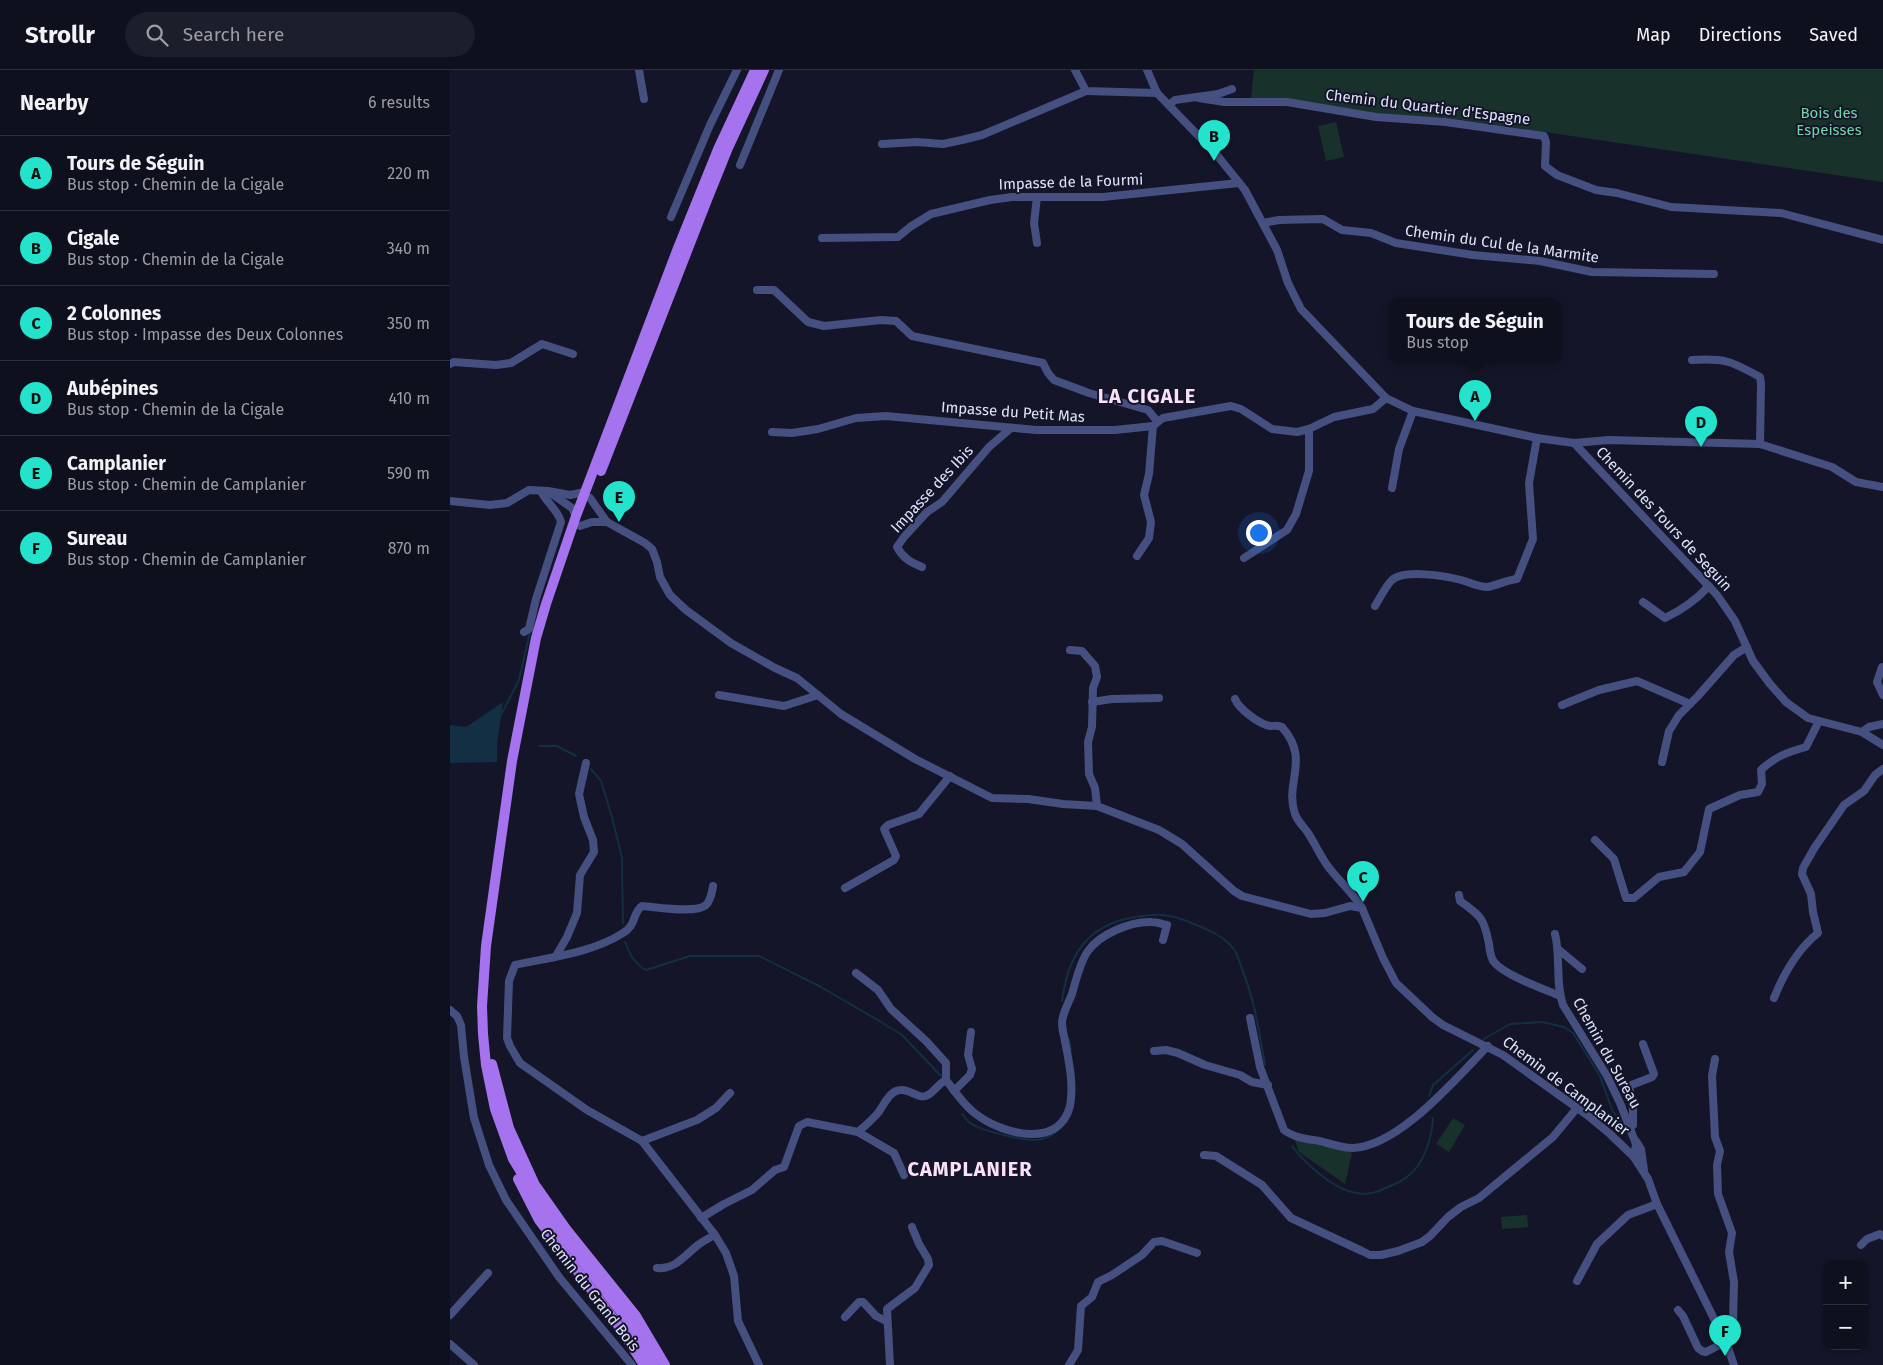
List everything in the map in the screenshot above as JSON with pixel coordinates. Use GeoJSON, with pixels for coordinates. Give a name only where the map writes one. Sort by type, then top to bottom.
{"type":"FeatureCollection","features":[{"type":"Feature","properties":{"kind":"main road"},"geometry":{"type":"LineString","coordinates":[[644,1365],[618,1325],[539,1220],[521,1187],[495,1108],[486,1065],[482,1006],[486,946],[512,761],[529,677],[578,521],[719,146],[755,70]]}},
{"type":"Feature","properties":{"kind":"main road"},"geometry":{"type":"LineString","coordinates":[[588,495],[728,148],[764,70]]}},
{"type":"Feature","properties":{"kind":"main road"},"geometry":{"type":"LineString","coordinates":[[486,946],[489,968],[489,1041],[493,1068],[506,1120],[518,1150],[535,1185],[566,1229],[636,1316],[665,1365]]}},
{"type":"Feature","properties":{"kind":"main road"},"geometry":{"type":"LineString","coordinates":[[513,1159],[547,1214],[628,1321],[654,1365]]}},
{"type":"Feature","properties":{"kind":"street"},"geometry":{"type":"LineString","coordinates":[[639,70],[644,99]]}},
{"type":"Feature","properties":{"kind":"street"},"geometry":{"type":"LineString","coordinates":[[671,217],[710,125],[737,70]]}},
{"type":"Feature","properties":{"kind":"street"},"geometry":{"type":"LineString","coordinates":[[740,165],[780,70]]}},
{"type":"Feature","properties":{"kind":"street"},"geometry":{"type":"LineString","coordinates":[[1075,70],[1086,91]]}},
{"type":"Feature","properties":{"kind":"street"},"geometry":{"type":"LineString","coordinates":[[1147,70],[1157,93],[1216,154],[1239,183],[1277,250],[1288,282],[1301,309],[1386,398],[1413,411],[1537,438],[1574,443],[1609,440],[1760,444],[1832,467],[1856,482],[1883,487]]}},
{"type":"Feature","properties":{"kind":"street"},"geometry":{"type":"LineString","coordinates":[[1169,105],[1174,100],[1199,98],[1232,89]]}},
{"type":"Feature","properties":{"kind":"street"},"geometry":{"type":"LineString","coordinates":[[882,144],[918,142],[943,144],[982,135],[1086,91],[1157,93]]}},
{"type":"Feature","properties":{"kind":"street","name":"Chemin du Quartier d'Espagne"},"geometry":{"type":"LineString","coordinates":[[1199,98],[1224,102],[1287,102],[1376,117],[1446,122],[1544,136],[1546,142],[1545,166],[1557,175],[1596,190],[1671,206],[1781,213],[1883,240]]}},
{"type":"Feature","properties":{"kind":"street","name":"Impasse de la Fourmi"},"geometry":{"type":"LineString","coordinates":[[822,238],[898,237],[931,214],[990,200],[1037,197],[1103,197],[1239,183]]}},
{"type":"Feature","properties":{"kind":"street"},"geometry":{"type":"LineString","coordinates":[[1037,197],[1034,223],[1037,243]]}},
{"type":"Feature","properties":{"kind":"street","name":"Chemin du Cul de la Marmite"},"geometry":{"type":"LineString","coordinates":[[1263,223],[1279,220],[1323,219],[1342,230],[1371,232],[1396,243],[1473,255],[1540,260],[1592,272],[1714,274]]}},
{"type":"Feature","properties":{"kind":"street"},"geometry":{"type":"LineString","coordinates":[[757,290],[774,290],[808,322],[824,326],[881,320],[896,321],[912,336],[1043,363],[1054,380],[1089,393],[1148,410],[1155,423],[1149,474],[1144,495],[1151,522],[1148,538],[1137,556]]}},
{"type":"Feature","properties":{"kind":"street"},"geometry":{"type":"LineString","coordinates":[[450,364],[454,362],[496,365],[511,363],[542,344],[573,354]]}},
{"type":"Feature","properties":{"kind":"street"},"geometry":{"type":"LineString","coordinates":[[1692,360],[1726,360],[1760,377],[1760,444]]}},
{"type":"Feature","properties":{"kind":"street","name":"Impasse du Petit Mas"},"geometry":{"type":"LineString","coordinates":[[772,432],[792,433],[818,429],[868,416],[1036,430],[1098,431],[1155,423],[1163,418],[1232,406],[1241,409],[1272,430],[1297,432],[1309,429],[1334,417],[1373,410],[1386,398]]}},
{"type":"Feature","properties":{"kind":"street"},"geometry":{"type":"LineString","coordinates":[[1392,488],[1399,449],[1413,411]]}},
{"type":"Feature","properties":{"kind":"street","name":"Impasse des Ibis"},"geometry":{"type":"LineString","coordinates":[[922,567],[909,562],[901,555],[897,547],[904,536],[927,512],[942,502],[990,447],[1011,428]]}},
{"type":"Feature","properties":{"kind":"street"},"geometry":{"type":"LineString","coordinates":[[1244,558],[1287,530],[1296,514],[1309,471],[1309,429]]}},
{"type":"Feature","properties":{"kind":"street"},"geometry":{"type":"LineString","coordinates":[[1375,606],[1392,580],[1407,574],[1422,574],[1488,587],[1505,580],[1517,578],[1532,539],[1528,482],[1537,438]]}},
{"type":"Feature","properties":{"kind":"street","name":"Chemin des Tours de Seguin"},"geometry":{"type":"LineString","coordinates":[[1574,443],[1710,586],[1735,621],[1753,661],[1786,702],[1808,718],[1862,732],[1883,745]]}},
{"type":"Feature","properties":{"kind":"street"},"geometry":{"type":"LineString","coordinates":[[450,501],[490,505],[507,503],[529,490],[570,495],[588,495],[607,522],[645,543],[652,550],[660,577],[670,595],[686,610],[732,643],[775,668],[797,678],[841,714],[908,756],[992,798],[1028,799],[1097,806],[1159,830],[1182,844],[1242,896],[1311,914],[1325,913],[1350,906],[1362,908]]}},
{"type":"Feature","properties":{"kind":"street"},"geometry":{"type":"LineString","coordinates":[[545,491],[572,508],[578,521],[607,522]]}},
{"type":"Feature","properties":{"kind":"street"},"geometry":{"type":"LineString","coordinates":[[524,632],[529,629],[561,522],[559,515],[546,501],[545,491]]}},
{"type":"Feature","properties":{"kind":"street"},"geometry":{"type":"LineString","coordinates":[[1643,602],[1665,618],[1678,612],[1695,600],[1710,586]]}},
{"type":"Feature","properties":{"kind":"street"},"geometry":{"type":"LineString","coordinates":[[1662,762],[1669,731],[1679,714],[1734,655],[1747,647]]}},
{"type":"Feature","properties":{"kind":"street"},"geometry":{"type":"LineString","coordinates":[[1070,650],[1082,651],[1095,666],[1097,677],[1093,688],[1092,727],[1088,742],[1089,774],[1095,788],[1097,806]]}},
{"type":"Feature","properties":{"kind":"street"},"geometry":{"type":"LineString","coordinates":[[1882,667],[1877,682],[1883,695]]}},
{"type":"Feature","properties":{"kind":"street"},"geometry":{"type":"LineString","coordinates":[[1562,705],[1599,690],[1638,681],[1690,704]]}},
{"type":"Feature","properties":{"kind":"street"},"geometry":{"type":"LineString","coordinates":[[719,695],[784,706],[818,695]]}},
{"type":"Feature","properties":{"kind":"street"},"geometry":{"type":"LineString","coordinates":[[1092,702],[1112,699],[1159,698]]}},
{"type":"Feature","properties":{"kind":"street","name":"Chemin de Camplanier"},"geometry":{"type":"LineString","coordinates":[[1235,699],[1240,709],[1266,724],[1282,726],[1287,732],[1294,745],[1297,758],[1293,791],[1295,813],[1330,869],[1356,898],[1362,908],[1383,958],[1396,983],[1432,1017],[1510,1059],[1577,1108],[1627,1149],[1634,1157],[1644,1173],[1657,1204],[1726,1344],[1734,1365]]}},
{"type":"Feature","properties":{"kind":"street"},"geometry":{"type":"LineString","coordinates":[[1595,840],[1614,859],[1626,898],[1634,898],[1659,877],[1684,872],[1700,852],[1710,809],[1740,795],[1758,792],[1762,784],[1761,770],[1771,760],[1788,752],[1806,747],[1819,721]]}},
{"type":"Feature","properties":{"kind":"street"},"geometry":{"type":"LineString","coordinates":[[1862,732],[1869,727],[1883,724]]}},
{"type":"Feature","properties":{"kind":"street"},"geometry":{"type":"LineString","coordinates":[[556,956],[577,912],[580,875],[594,852],[593,840],[584,817],[579,794],[586,763]]}},
{"type":"Feature","properties":{"kind":"street"},"geometry":{"type":"LineString","coordinates":[[1774,998],[1792,962],[1806,943],[1818,933],[1811,894],[1802,874],[1803,868],[1844,805],[1864,791],[1875,775],[1883,769]]}},
{"type":"Feature","properties":{"kind":"street"},"geometry":{"type":"LineString","coordinates":[[845,888],[894,860],[896,856],[884,829],[888,825],[919,814],[950,776]]}},
{"type":"Feature","properties":{"kind":"street"},"geometry":{"type":"LineString","coordinates":[[713,886],[709,902],[705,907],[685,909],[642,906],[638,909],[632,926],[624,933],[595,947],[515,965],[509,982],[506,1028],[510,1046],[520,1063],[587,1110],[642,1141],[715,1235],[726,1253],[734,1276],[738,1321],[760,1365]]}},
{"type":"Feature","properties":{"kind":"street"},"geometry":{"type":"LineString","coordinates":[[1459,895],[1460,901],[1479,914],[1485,925],[1491,957],[1495,964],[1525,982],[1560,996]]}},
{"type":"Feature","properties":{"kind":"street"},"geometry":{"type":"LineString","coordinates":[[943,1082],[978,1116],[1011,1132],[1033,1134],[1048,1131],[1064,1119],[1069,1109],[1072,1087],[1062,1022],[1088,951],[1104,936],[1124,926],[1152,922],[1167,925],[1163,940]]}},
{"type":"Feature","properties":{"kind":"street","name":"Chemin du Sureau"},"geometry":{"type":"LineString","coordinates":[[1554,934],[1558,949],[1557,969],[1563,1005],[1607,1076],[1641,1149],[1644,1173]]}},
{"type":"Feature","properties":{"kind":"street"},"geometry":{"type":"LineString","coordinates":[[1558,949],[1582,969]]}},
{"type":"Feature","properties":{"kind":"street"},"geometry":{"type":"LineString","coordinates":[[856,973],[878,990],[891,1009],[926,1041],[946,1063],[943,1082],[928,1095],[920,1097],[902,1090],[896,1091],[878,1113],[858,1132]]}},
{"type":"Feature","properties":{"kind":"street","name":"Chemin du Grand Bois"},"geometry":{"type":"LineString","coordinates":[[450,1010],[457,1016],[461,1025],[474,1118],[489,1165],[506,1200],[559,1277],[632,1365]]}},
{"type":"Feature","properties":{"kind":"street"},"geometry":{"type":"LineString","coordinates":[[1250,1018],[1260,1066],[1284,1130],[1288,1134],[1343,1147],[1359,1147],[1400,1129],[1422,1111],[1488,1046]]}},
{"type":"Feature","properties":{"kind":"street"},"geometry":{"type":"LineString","coordinates":[[954,1091],[970,1075],[972,1069],[968,1055],[971,1032]]}},
{"type":"Feature","properties":{"kind":"street"},"geometry":{"type":"LineString","coordinates":[[1627,1149],[1634,1136],[1633,1108],[1629,1086],[1652,1077],[1654,1074],[1643,1044]]}},
{"type":"Feature","properties":{"kind":"street"},"geometry":{"type":"LineString","coordinates":[[1154,1051],[1166,1050],[1178,1053],[1205,1065],[1240,1075],[1252,1082],[1268,1085]]}},
{"type":"Feature","properties":{"kind":"street"},"geometry":{"type":"LineString","coordinates":[[1678,1310],[1683,1316],[1698,1348],[1702,1351],[1706,1352],[1726,1344],[1733,1324],[1734,1282],[1729,1252],[1732,1233],[1718,1194],[1717,1165],[1720,1151],[1715,1137],[1712,1076],[1715,1059]]}},
{"type":"Feature","properties":{"kind":"street"},"geometry":{"type":"LineString","coordinates":[[642,1141],[698,1120],[716,1108],[730,1093]]}},
{"type":"Feature","properties":{"kind":"street"},"geometry":{"type":"LineString","coordinates":[[1204,1155],[1216,1156],[1262,1184],[1291,1218],[1370,1255],[1380,1255],[1398,1251],[1422,1242],[1452,1213],[1488,1192],[1553,1138],[1577,1108]]}},
{"type":"Feature","properties":{"kind":"street"},"geometry":{"type":"LineString","coordinates":[[701,1218],[752,1190],[775,1170],[784,1167],[799,1126],[807,1122],[858,1132],[894,1153],[904,1175]]}},
{"type":"Feature","properties":{"kind":"street","name":"Chemin du Sureau"},"geometry":{"type":"LineString","coordinates":[[1634,1136],[1636,1144],[1634,1157]]}},
{"type":"Feature","properties":{"kind":"street"},"geometry":{"type":"LineString","coordinates":[[1577,1282],[1597,1244],[1628,1215],[1657,1204]]}},
{"type":"Feature","properties":{"kind":"street"},"geometry":{"type":"LineString","coordinates":[[890,1365],[886,1321],[887,1309],[915,1288],[928,1265],[928,1259],[912,1227]]}},
{"type":"Feature","properties":{"kind":"street"},"geometry":{"type":"LineString","coordinates":[[1861,1245],[1867,1238],[1880,1234],[1883,1236]]}},
{"type":"Feature","properties":{"kind":"street"},"geometry":{"type":"LineString","coordinates":[[657,1268],[665,1269],[678,1262],[698,1245],[715,1235]]}},
{"type":"Feature","properties":{"kind":"street"},"geometry":{"type":"LineString","coordinates":[[1069,1365],[1078,1350],[1081,1306],[1094,1297],[1098,1282],[1142,1255],[1154,1242],[1162,1241],[1197,1253]]}},
{"type":"Feature","properties":{"kind":"street"},"geometry":{"type":"LineString","coordinates":[[450,1314],[488,1272]]}},
{"type":"Feature","properties":{"kind":"street"},"geometry":{"type":"LineString","coordinates":[[845,1317],[859,1302],[863,1302],[876,1316],[886,1321]]}},
{"type":"Feature","properties":{"kind":"street"},"geometry":{"type":"LineString","coordinates":[[450,1344],[474,1365]]}},
{"type":"Feature","properties":{"kind":"green space","name":"Bois des Espeisses"},"geometry":{"type":"Polygon","coordinates":[[[1254,70],[1883,70],[1883,182],[1449,118],[1380,114],[1289,99],[1251,98],[1254,70]]]}},
{"type":"Feature","properties":{"kind":"green space"},"geometry":{"type":"Polygon","coordinates":[[[1336,122],[1344,157],[1326,161],[1318,126],[1336,122]]]}},
{"type":"Feature","properties":{"kind":"green space"},"geometry":{"type":"Polygon","coordinates":[[[1453,1118],[1465,1125],[1449,1152],[1436,1144],[1453,1118]]]}},
{"type":"Feature","properties":{"kind":"green space"},"geometry":{"type":"Polygon","coordinates":[[[1294,1138],[1352,1153],[1345,1184],[1299,1152],[1294,1138]]]}},
{"type":"Feature","properties":{"kind":"green space"},"geometry":{"type":"Polygon","coordinates":[[[1527,1215],[1528,1227],[1502,1229],[1501,1217],[1527,1215]]]}},
{"type":"Feature","properties":{"kind":"water"},"geometry":{"type":"Polygon","coordinates":[[[503,702],[497,745],[497,762],[450,763],[450,725],[466,727],[503,702]]]}},
{"type":"Feature","properties":{"kind":"waterway"},"geometry":{"type":"LineString","coordinates":[[500,717],[519,680],[530,632]]}},
{"type":"Feature","properties":{"kind":"waterway"},"geometry":{"type":"LineString","coordinates":[[540,746],[557,746],[576,756]]}},
{"type":"Feature","properties":{"kind":"waterway"},"geometry":{"type":"LineString","coordinates":[[591,769],[601,781],[622,858],[623,923]]}},
{"type":"Feature","properties":{"kind":"waterway"},"geometry":{"type":"LineString","coordinates":[[1062,1001],[1069,970],[1075,956],[1092,935],[1118,921],[1135,917],[1165,915],[1179,918],[1217,934],[1235,951],[1253,1005],[1265,1065]]}},
{"type":"Feature","properties":{"kind":"waterway"},"geometry":{"type":"LineString","coordinates":[[625,942],[633,958],[646,970],[690,956],[759,956],[821,987],[902,1035],[941,1076]]}},
{"type":"Feature","properties":{"kind":"waterway"},"geometry":{"type":"LineString","coordinates":[[1484,1039],[1510,1024],[1542,1022],[1564,1027],[1573,1033],[1600,1076],[1612,1110],[1625,1127]]}},
{"type":"Feature","properties":{"kind":"waterway"},"geometry":{"type":"LineString","coordinates":[[1069,1039],[1071,1050]]}},
{"type":"Feature","properties":{"kind":"waterway"},"geometry":{"type":"LineString","coordinates":[[1429,1096],[1433,1085],[1473,1050]]}},
{"type":"Feature","properties":{"kind":"waterway"},"geometry":{"type":"LineString","coordinates":[[962,1114],[969,1122],[976,1126],[1006,1136],[1027,1139],[1045,1138],[1062,1126]]}},
{"type":"Feature","properties":{"kind":"waterway"},"geometry":{"type":"LineString","coordinates":[[1292,1146],[1310,1166],[1333,1184],[1353,1193],[1373,1193],[1406,1178],[1419,1165],[1431,1134],[1433,1118]]}},
{"type":"Feature","properties":{"kind":"place","name":"Cigale"},"geometry":{"type":"Point","coordinates":[1214,161]}},
{"type":"Feature","properties":{"kind":"place","name":"Tours de Séguin"},"geometry":{"type":"Point","coordinates":[1475,421]}},
{"type":"Feature","properties":{"kind":"place","name":"Aubépines"},"geometry":{"type":"Point","coordinates":[1701,447]}},
{"type":"Feature","properties":{"kind":"place","name":"Camplanier"},"geometry":{"type":"Point","coordinates":[619,522]}},
{"type":"Feature","properties":{"kind":"place","name":"2 Colonnes"},"geometry":{"type":"Point","coordinates":[1363,902]}},
{"type":"Feature","properties":{"kind":"place","name":"Sureau"},"geometry":{"type":"Point","coordinates":[1725,1356]}},
{"type":"Feature","properties":{"kind":"district","name":"LA CIGALE"},"geometry":{"type":"Point","coordinates":[1147,396]}},
{"type":"Feature","properties":{"kind":"district","name":"CAMPLANIER"},"geometry":{"type":"Point","coordinates":[970,1169]}}]}
